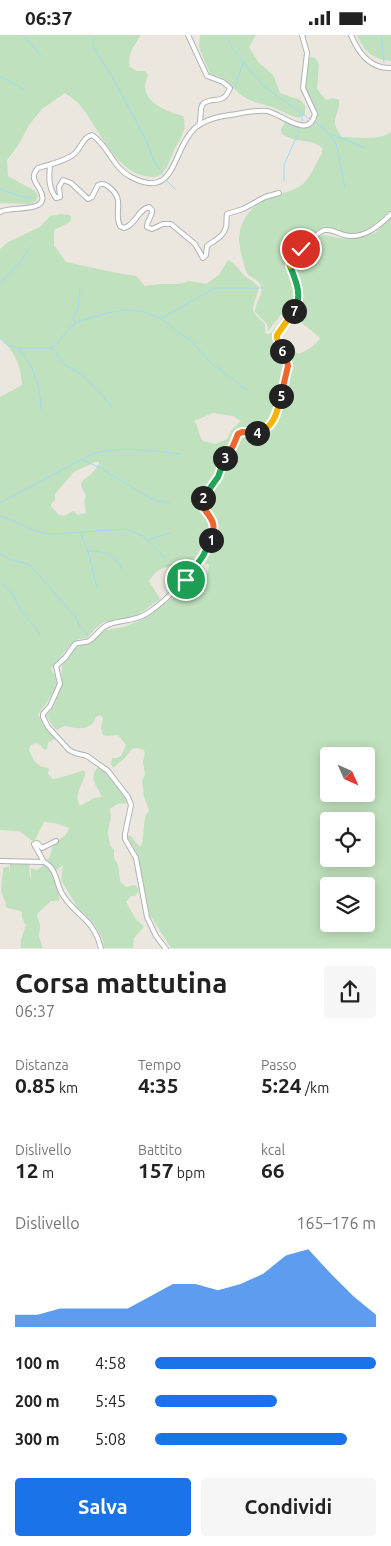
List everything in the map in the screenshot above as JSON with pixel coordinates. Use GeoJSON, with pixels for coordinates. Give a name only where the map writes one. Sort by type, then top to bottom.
{"type":"FeatureCollection","features":[{"type":"Feature","properties":{"kind":"street"},"geometry":{"type":"LineString","coordinates":[[188,35],[207,76],[223,82],[230,88],[223,98],[205,102],[202,105],[202,116],[199,125]]}},
{"type":"Feature","properties":{"kind":"street"},"geometry":{"type":"LineString","coordinates":[[0,213],[6,209],[30,208],[39,205],[42,195],[34,180],[34,174],[38,168],[74,155],[84,139],[92,135],[98,139],[118,166],[130,176],[141,181],[158,183],[170,173],[185,140],[192,131],[215,117],[263,111],[273,113],[298,125],[304,126],[310,123],[315,114],[303,88],[306,53],[302,35]]}},
{"type":"Feature","properties":{"kind":"street"},"geometry":{"type":"LineString","coordinates":[[351,35],[360,52],[370,62],[382,69],[391,69]]}},
{"type":"Feature","properties":{"kind":"street"},"geometry":{"type":"LineString","coordinates":[[50,165],[50,188],[56,198],[60,197],[59,187],[63,180],[71,183],[88,199],[92,197],[98,185],[105,184],[114,191],[118,199],[118,221],[120,226],[124,228],[130,226],[141,211],[149,207],[152,213],[147,224],[148,228],[152,229],[171,223],[195,244],[203,258],[205,257],[207,246],[218,239],[224,232],[227,214],[243,209],[265,197],[279,193]]}},
{"type":"Feature","properties":{"kind":"street"},"geometry":{"type":"LineString","coordinates":[[166,949],[156,937],[148,917],[136,857],[125,839],[131,805],[128,797],[110,772],[87,756],[69,750],[48,727],[42,716],[50,706],[59,686],[60,679],[56,666],[65,658],[75,644],[90,641],[107,625],[136,619],[146,614],[186,580],[208,547],[214,533],[214,524],[212,518],[202,506],[203,498],[218,477],[223,462],[233,446],[237,435],[242,432],[257,433],[272,424],[287,377],[287,360],[277,337],[296,309],[298,302],[298,289],[290,263],[292,256],[322,230],[330,230],[350,236],[358,235],[374,229],[391,214]]}},
{"type":"Feature","properties":{"kind":"street"},"geometry":{"type":"LineString","coordinates":[[56,841],[42,848],[36,843],[34,844],[44,862],[53,871],[65,898],[93,927],[101,949]]}},
{"type":"Feature","properties":{"kind":"street"},"geometry":{"type":"LineString","coordinates":[[0,861],[44,862]]}},
{"type":"Feature","properties":{"kind":"green space"},"geometry":{"type":"Polygon","coordinates":[[[0,35],[141,35],[130,54],[130,67],[137,71],[145,71],[148,75],[145,85],[149,98],[165,110],[183,116],[185,125],[183,133],[163,172],[157,177],[147,176],[134,172],[124,165],[108,147],[80,105],[65,93],[42,109],[29,125],[19,144],[7,160],[8,176],[35,191],[38,196],[36,201],[30,204],[0,203],[0,35]]]}},
{"type":"Feature","properties":{"kind":"green space"},"geometry":{"type":"Polygon","coordinates":[[[200,35],[256,35],[249,47],[258,62],[273,75],[280,93],[299,99],[305,105],[305,115],[299,118],[251,101],[222,78],[210,74],[199,47],[200,35]]]}},
{"type":"Feature","properties":{"kind":"green space"},"geometry":{"type":"Polygon","coordinates":[[[357,35],[391,35],[391,61],[379,59],[370,54],[357,35]]]}},
{"type":"Feature","properties":{"kind":"green space"},"geometry":{"type":"Polygon","coordinates":[[[310,57],[315,58],[319,64],[317,89],[326,100],[333,98],[339,100],[335,126],[342,137],[374,138],[391,132],[391,210],[376,224],[357,233],[344,233],[328,227],[319,229],[304,243],[289,253],[286,257],[296,291],[295,297],[268,331],[267,324],[255,312],[262,289],[259,282],[247,273],[240,246],[240,231],[242,223],[255,206],[268,198],[295,189],[304,183],[322,153],[322,148],[318,145],[287,137],[282,134],[281,129],[285,122],[301,127],[311,125],[316,121],[317,112],[305,87],[308,59],[310,57]]]}},
{"type":"Feature","properties":{"kind":"green space"},"geometry":{"type":"Polygon","coordinates":[[[61,214],[71,217],[70,222],[54,230],[54,245],[66,262],[136,276],[145,286],[178,284],[190,281],[206,284],[219,275],[228,260],[259,287],[253,311],[265,324],[265,333],[267,334],[270,334],[293,304],[274,336],[284,365],[273,414],[262,428],[238,432],[220,461],[213,479],[199,500],[199,509],[207,516],[210,523],[208,537],[201,551],[189,569],[166,567],[154,575],[149,581],[160,599],[139,614],[125,619],[104,622],[87,638],[79,639],[70,646],[51,669],[57,678],[56,687],[38,715],[48,731],[56,738],[48,743],[45,750],[35,743],[30,746],[29,750],[36,763],[49,768],[48,774],[53,779],[84,770],[85,774],[78,794],[80,806],[94,798],[102,797],[94,778],[98,767],[110,776],[129,802],[118,804],[110,809],[111,818],[108,834],[110,845],[114,850],[114,858],[118,865],[120,881],[126,887],[134,885],[139,891],[126,902],[135,918],[144,927],[134,938],[133,948],[104,948],[103,940],[95,925],[77,907],[61,880],[63,865],[55,870],[47,860],[55,843],[66,834],[69,828],[55,823],[44,822],[34,842],[19,831],[0,830],[0,397],[22,385],[16,359],[10,349],[0,339],[0,249],[8,242],[40,227],[50,216],[61,214]],[[213,413],[194,421],[203,441],[215,444],[227,439],[233,428],[241,421],[233,416],[213,413]],[[99,462],[74,472],[55,494],[55,500],[51,506],[58,514],[64,516],[73,511],[78,515],[86,513],[84,500],[86,496],[81,485],[99,464],[99,462]]]}},
{"type":"Feature","properties":{"kind":"green space"},"geometry":{"type":"Polygon","coordinates":[[[391,218],[391,948],[171,948],[150,915],[137,853],[128,838],[130,835],[139,846],[142,845],[145,817],[149,810],[144,797],[142,780],[145,774],[143,763],[144,750],[132,749],[113,768],[111,764],[112,758],[121,756],[126,745],[118,735],[103,735],[101,729],[103,718],[100,715],[88,727],[74,728],[65,726],[56,730],[46,716],[54,706],[61,687],[62,665],[68,659],[72,650],[81,645],[90,644],[105,630],[123,627],[142,620],[171,599],[196,588],[206,579],[209,565],[202,562],[209,552],[215,536],[215,521],[206,504],[207,497],[219,480],[226,461],[239,437],[262,434],[274,424],[285,395],[291,367],[281,342],[289,351],[292,349],[298,354],[310,348],[320,338],[302,323],[298,316],[296,309],[300,298],[300,288],[293,265],[295,257],[316,238],[323,235],[347,239],[375,233],[391,218]]]}},
{"type":"Feature","properties":{"kind":"green space"},"geometry":{"type":"Polygon","coordinates":[[[10,863],[29,863],[30,878],[31,868],[37,870],[44,865],[56,881],[59,901],[51,901],[37,916],[40,925],[39,937],[43,948],[21,948],[21,939],[26,925],[22,918],[22,912],[6,907],[1,892],[3,868],[9,866],[10,874],[10,863]]]}},
{"type":"Feature","properties":{"kind":"waterway"},"geometry":{"type":"LineString","coordinates":[[23,35],[41,56]]}},
{"type":"Feature","properties":{"kind":"waterway"},"geometry":{"type":"LineString","coordinates":[[94,35],[93,47],[114,80],[146,140],[154,161],[164,176]]}},
{"type":"Feature","properties":{"kind":"waterway"},"geometry":{"type":"LineString","coordinates":[[225,35],[233,49],[263,86],[310,119]]}},
{"type":"Feature","properties":{"kind":"waterway"},"geometry":{"type":"LineString","coordinates":[[381,35],[384,63]]}},
{"type":"Feature","properties":{"kind":"waterway"},"geometry":{"type":"LineString","coordinates":[[235,86],[243,63]]}},
{"type":"Feature","properties":{"kind":"waterway"},"geometry":{"type":"LineString","coordinates":[[0,76],[25,90]]}},
{"type":"Feature","properties":{"kind":"waterway"},"geometry":{"type":"LineString","coordinates":[[302,113],[302,124]]}},
{"type":"Feature","properties":{"kind":"waterway"},"geometry":{"type":"LineString","coordinates":[[315,122],[336,143],[345,188]]}},
{"type":"Feature","properties":{"kind":"waterway"},"geometry":{"type":"LineString","coordinates":[[284,181],[284,165],[300,129]]}},
{"type":"Feature","properties":{"kind":"waterway"},"geometry":{"type":"LineString","coordinates":[[331,134],[365,148]]}},
{"type":"Feature","properties":{"kind":"waterway"},"geometry":{"type":"LineString","coordinates":[[167,181],[175,189]]}},
{"type":"Feature","properties":{"kind":"waterway"},"geometry":{"type":"LineString","coordinates":[[0,189],[32,198]]}},
{"type":"Feature","properties":{"kind":"waterway"},"geometry":{"type":"LineString","coordinates":[[0,283],[31,247]]}},
{"type":"Feature","properties":{"kind":"waterway"},"geometry":{"type":"LineString","coordinates":[[75,323],[73,317],[78,309],[80,288]]}},
{"type":"Feature","properties":{"kind":"waterway"},"geometry":{"type":"LineString","coordinates":[[162,318],[215,288],[263,288]]}},
{"type":"Feature","properties":{"kind":"waterway"},"geometry":{"type":"LineString","coordinates":[[0,338],[8,345],[17,348],[51,348],[77,322],[107,313],[125,310],[142,311],[166,322],[193,343],[211,363],[247,390]]}},
{"type":"Feature","properties":{"kind":"waterway"},"geometry":{"type":"LineString","coordinates":[[52,348],[64,364],[81,374],[112,407]]}},
{"type":"Feature","properties":{"kind":"waterway"},"geometry":{"type":"LineString","coordinates":[[18,349],[24,355],[35,376],[41,409]]}},
{"type":"Feature","properties":{"kind":"waterway"},"geometry":{"type":"LineString","coordinates":[[0,503],[85,457],[99,452],[132,449],[181,454]]}},
{"type":"Feature","properties":{"kind":"waterway"},"geometry":{"type":"LineString","coordinates":[[82,460],[99,467],[154,500],[169,503]]}},
{"type":"Feature","properties":{"kind":"waterway"},"geometry":{"type":"LineString","coordinates":[[0,516],[51,534],[126,529],[143,536],[165,558]]}},
{"type":"Feature","properties":{"kind":"waterway"},"geometry":{"type":"LineString","coordinates":[[81,533],[90,558],[97,588]]}},
{"type":"Feature","properties":{"kind":"waterway"},"geometry":{"type":"LineString","coordinates":[[148,540],[170,533]]}},
{"type":"Feature","properties":{"kind":"waterway"},"geometry":{"type":"LineString","coordinates":[[88,551],[105,553],[113,557],[123,570]]}},
{"type":"Feature","properties":{"kind":"waterway"},"geometry":{"type":"LineString","coordinates":[[0,553],[9,559],[30,565],[75,616],[79,625],[89,636]]}},
{"type":"Feature","properties":{"kind":"waterway"},"geometry":{"type":"LineString","coordinates":[[0,583],[11,593],[22,612],[40,635]]}},
{"type":"Feature","properties":{"kind":"route"},"geometry":{"type":"LineString","coordinates":[[186,580],[208,547],[214,533],[212,518],[202,507],[202,500],[218,477],[223,462],[233,446],[237,435],[242,432],[257,433],[262,431],[272,424],[276,415],[287,377],[288,366],[277,337],[296,309],[298,302],[298,289],[290,261],[292,256],[301,249]]}}]}
